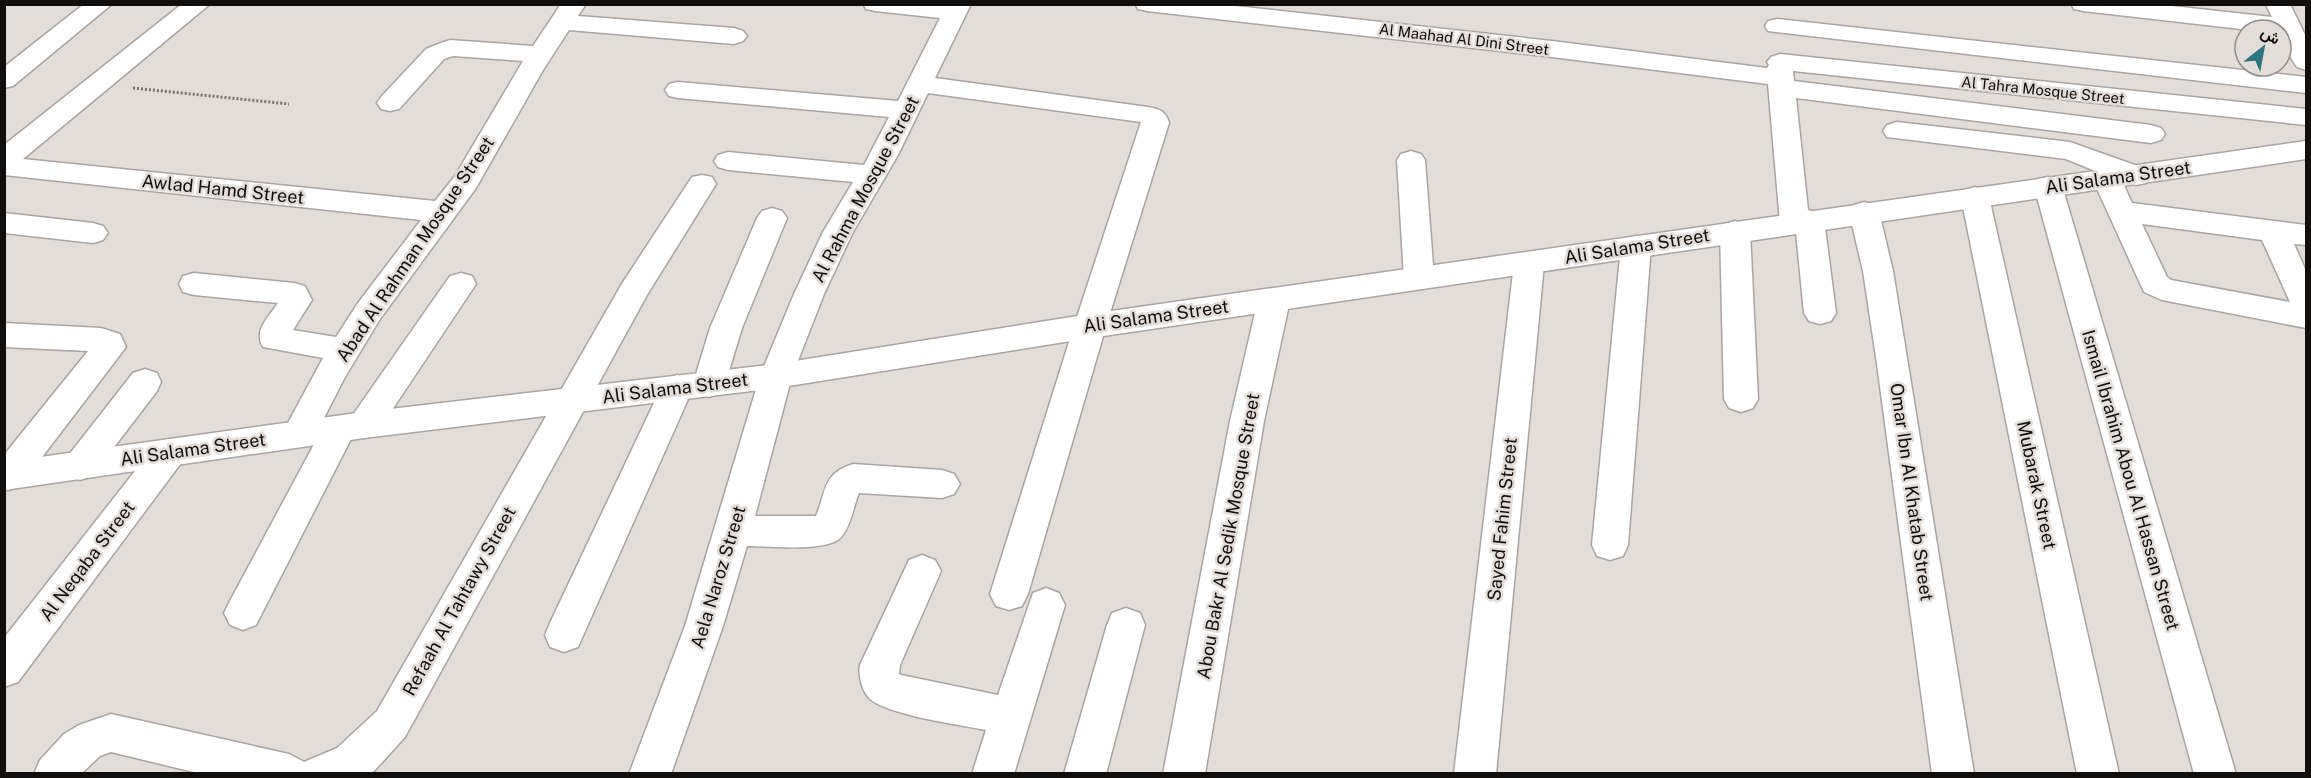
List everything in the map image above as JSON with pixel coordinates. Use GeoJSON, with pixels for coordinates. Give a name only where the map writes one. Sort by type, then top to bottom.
{"type":"FeatureCollection","features":[{"type":"Feature","properties":{"kind":"street"},"geometry":{"type":"LineString","coordinates":[[4,80],[100,4]]}},
{"type":"Feature","properties":{"kind":"street"},"geometry":{"type":"LineString","coordinates":[[4,160],[198,4]]}},
{"type":"Feature","properties":{"kind":"street"},"geometry":{"type":"LineString","coordinates":[[875,4],[957,8]]}},
{"type":"Feature","properties":{"kind":"street","name":"Al Maahad Al Dini Street"},"geometry":{"type":"LineString","coordinates":[[1147,4],[1781,76]]}},
{"type":"Feature","properties":{"kind":"street"},"geometry":{"type":"LineString","coordinates":[[2083,4],[2233,21]]}},
{"type":"Feature","properties":{"kind":"street"},"geometry":{"type":"LineString","coordinates":[[2278,4],[2285,18]]}},
{"type":"Feature","properties":{"kind":"street","name":"Al Rahma Mosque Street"},"geometry":{"type":"LineString","coordinates":[[776,376],[809,294],[838,232],[921,84],[957,8]]}},
{"type":"Feature","properties":{"kind":"street"},"geometry":{"type":"LineString","coordinates":[[568,13],[734,36]]}},
{"type":"Feature","properties":{"kind":"street","name":"Abad Al Rahman Mosque Street"},"geometry":{"type":"LineString","coordinates":[[298,434],[369,311],[485,151],[540,54],[568,13]]}},
{"type":"Feature","properties":{"kind":"street"},"geometry":{"type":"LineString","coordinates":[[1820,313],[1802,221],[1781,76],[1779,15],[2307,85]]}},
{"type":"Feature","properties":{"kind":"street"},"geometry":{"type":"LineString","coordinates":[[2293,33],[2307,62]]}},
{"type":"Feature","properties":{"kind":"street"},"geometry":{"type":"LineString","coordinates":[[390,103],[435,54],[442,50],[450,48],[540,54]]}},
{"type":"Feature","properties":{"kind":"street"},"geometry":{"type":"LineString","coordinates":[[1781,76],[2151,134]]}},
{"type":"Feature","properties":{"kind":"street","name":"Al Tahra Mosque Street"},"geometry":{"type":"LineString","coordinates":[[1781,76],[2307,117]]}},
{"type":"Feature","properties":{"kind":"street"},"geometry":{"type":"LineString","coordinates":[[921,84],[1148,115],[1154,118],[1154,129],[1090,326],[1009,594]]}},
{"type":"Feature","properties":{"kind":"street"},"geometry":{"type":"LineString","coordinates":[[678,90],[907,110]]}},
{"type":"Feature","properties":{"kind":"street"},"geometry":{"type":"LineString","coordinates":[[1897,131],[2070,151],[2122,178],[2122,212],[2156,284],[2162,289],[2307,317]]}},
{"type":"Feature","properties":{"kind":"street","name":"Ali Salama Street"},"geometry":{"type":"LineString","coordinates":[[6,476],[298,434],[776,376],[1090,326],[1529,264],[1864,212],[2122,178],[2307,150]]}},
{"type":"Feature","properties":{"kind":"street"},"geometry":{"type":"LineString","coordinates":[[728,160],[872,175]]}},
{"type":"Feature","properties":{"kind":"street"},"geometry":{"type":"LineString","coordinates":[[1411,160],[1419,278]]}},
{"type":"Feature","properties":{"kind":"street","name":"Awlad Hamd Street"},"geometry":{"type":"LineString","coordinates":[[4,166],[442,212]]}},
{"type":"Feature","properties":{"kind":"street","name":"Refaah Al Tahtawy Street"},"geometry":{"type":"LineString","coordinates":[[320,774],[334,771],[361,758],[391,724],[634,290],[702,184]]}},
{"type":"Feature","properties":{"kind":"street","name":"Ismail Ibrahim Abou Al Hassan Street"},"geometry":{"type":"LineString","coordinates":[[2048,186],[2215,774]]}},
{"type":"Feature","properties":{"kind":"street","name":"Mubarak Street"},"geometry":{"type":"LineString","coordinates":[[1976,197],[2098,774]]}},
{"type":"Feature","properties":{"kind":"street","name":"Omar Ibn Al Khatab Street"},"geometry":{"type":"LineString","coordinates":[[1864,212],[1878,271],[1893,364],[1953,774]]}},
{"type":"Feature","properties":{"kind":"street"},"geometry":{"type":"LineString","coordinates":[[2122,212],[2307,235]]}},
{"type":"Feature","properties":{"kind":"street"},"geometry":{"type":"LineString","coordinates":[[564,635],[693,386],[726,328],[772,218]]}},
{"type":"Feature","properties":{"kind":"street"},"geometry":{"type":"LineString","coordinates":[[4,223],[93,233]]}},
{"type":"Feature","properties":{"kind":"street"},"geometry":{"type":"LineString","coordinates":[[2273,230],[2307,304]]}},
{"type":"Feature","properties":{"kind":"street"},"geometry":{"type":"LineString","coordinates":[[1735,231],[1741,399]]}},
{"type":"Feature","properties":{"kind":"street"},"geometry":{"type":"LineString","coordinates":[[1610,545],[1636,246]]}},
{"type":"Feature","properties":{"kind":"street","name":"Sayed Fahim Street"},"geometry":{"type":"LineString","coordinates":[[1475,774],[1529,264]]}},
{"type":"Feature","properties":{"kind":"street"},"geometry":{"type":"LineString","coordinates":[[194,284],[294,294],[296,300],[274,333],[274,339],[345,350]]}},
{"type":"Feature","properties":{"kind":"street"},"geometry":{"type":"LineString","coordinates":[[243,614],[352,427],[461,284]]}},
{"type":"Feature","properties":{"kind":"street","name":"Abou Bakr Al Sedik Mosque Street"},"geometry":{"type":"LineString","coordinates":[[1184,774],[1247,421],[1274,300]]}},
{"type":"Feature","properties":{"kind":"street"},"geometry":{"type":"LineString","coordinates":[[6,476],[110,347],[109,342],[101,340],[11,343]]}},
{"type":"Feature","properties":{"kind":"street","name":"Aela Naroz Street"},"geometry":{"type":"LineString","coordinates":[[650,774],[700,636],[733,531],[776,376]]}},
{"type":"Feature","properties":{"kind":"street"},"geometry":{"type":"LineString","coordinates":[[80,466],[145,382]]}},
{"type":"Feature","properties":{"kind":"street","name":"Al Neqaba Street"},"geometry":{"type":"LineString","coordinates":[[4,669],[169,453]]}},
{"type":"Feature","properties":{"kind":"street"},"geometry":{"type":"LineString","coordinates":[[733,531],[824,531],[832,524],[844,484],[853,478],[942,484]]}},
{"type":"Feature","properties":{"kind":"street"},"geometry":{"type":"LineString","coordinates":[[922,571],[880,664],[879,681],[885,688],[897,693],[1012,717]]}},
{"type":"Feature","properties":{"kind":"street"},"geometry":{"type":"LineString","coordinates":[[993,774],[1046,604]]}},
{"type":"Feature","properties":{"kind":"street"},"geometry":{"type":"LineString","coordinates":[[1085,774],[1126,625]]}},
{"type":"Feature","properties":{"kind":"street"},"geometry":{"type":"LineString","coordinates":[[55,774],[78,747],[96,736],[111,733],[289,774]]}},
{"type":"Feature","properties":{"kind":"path"},"geometry":{"type":"LineString","coordinates":[[97,85],[289,104]]}}]}
